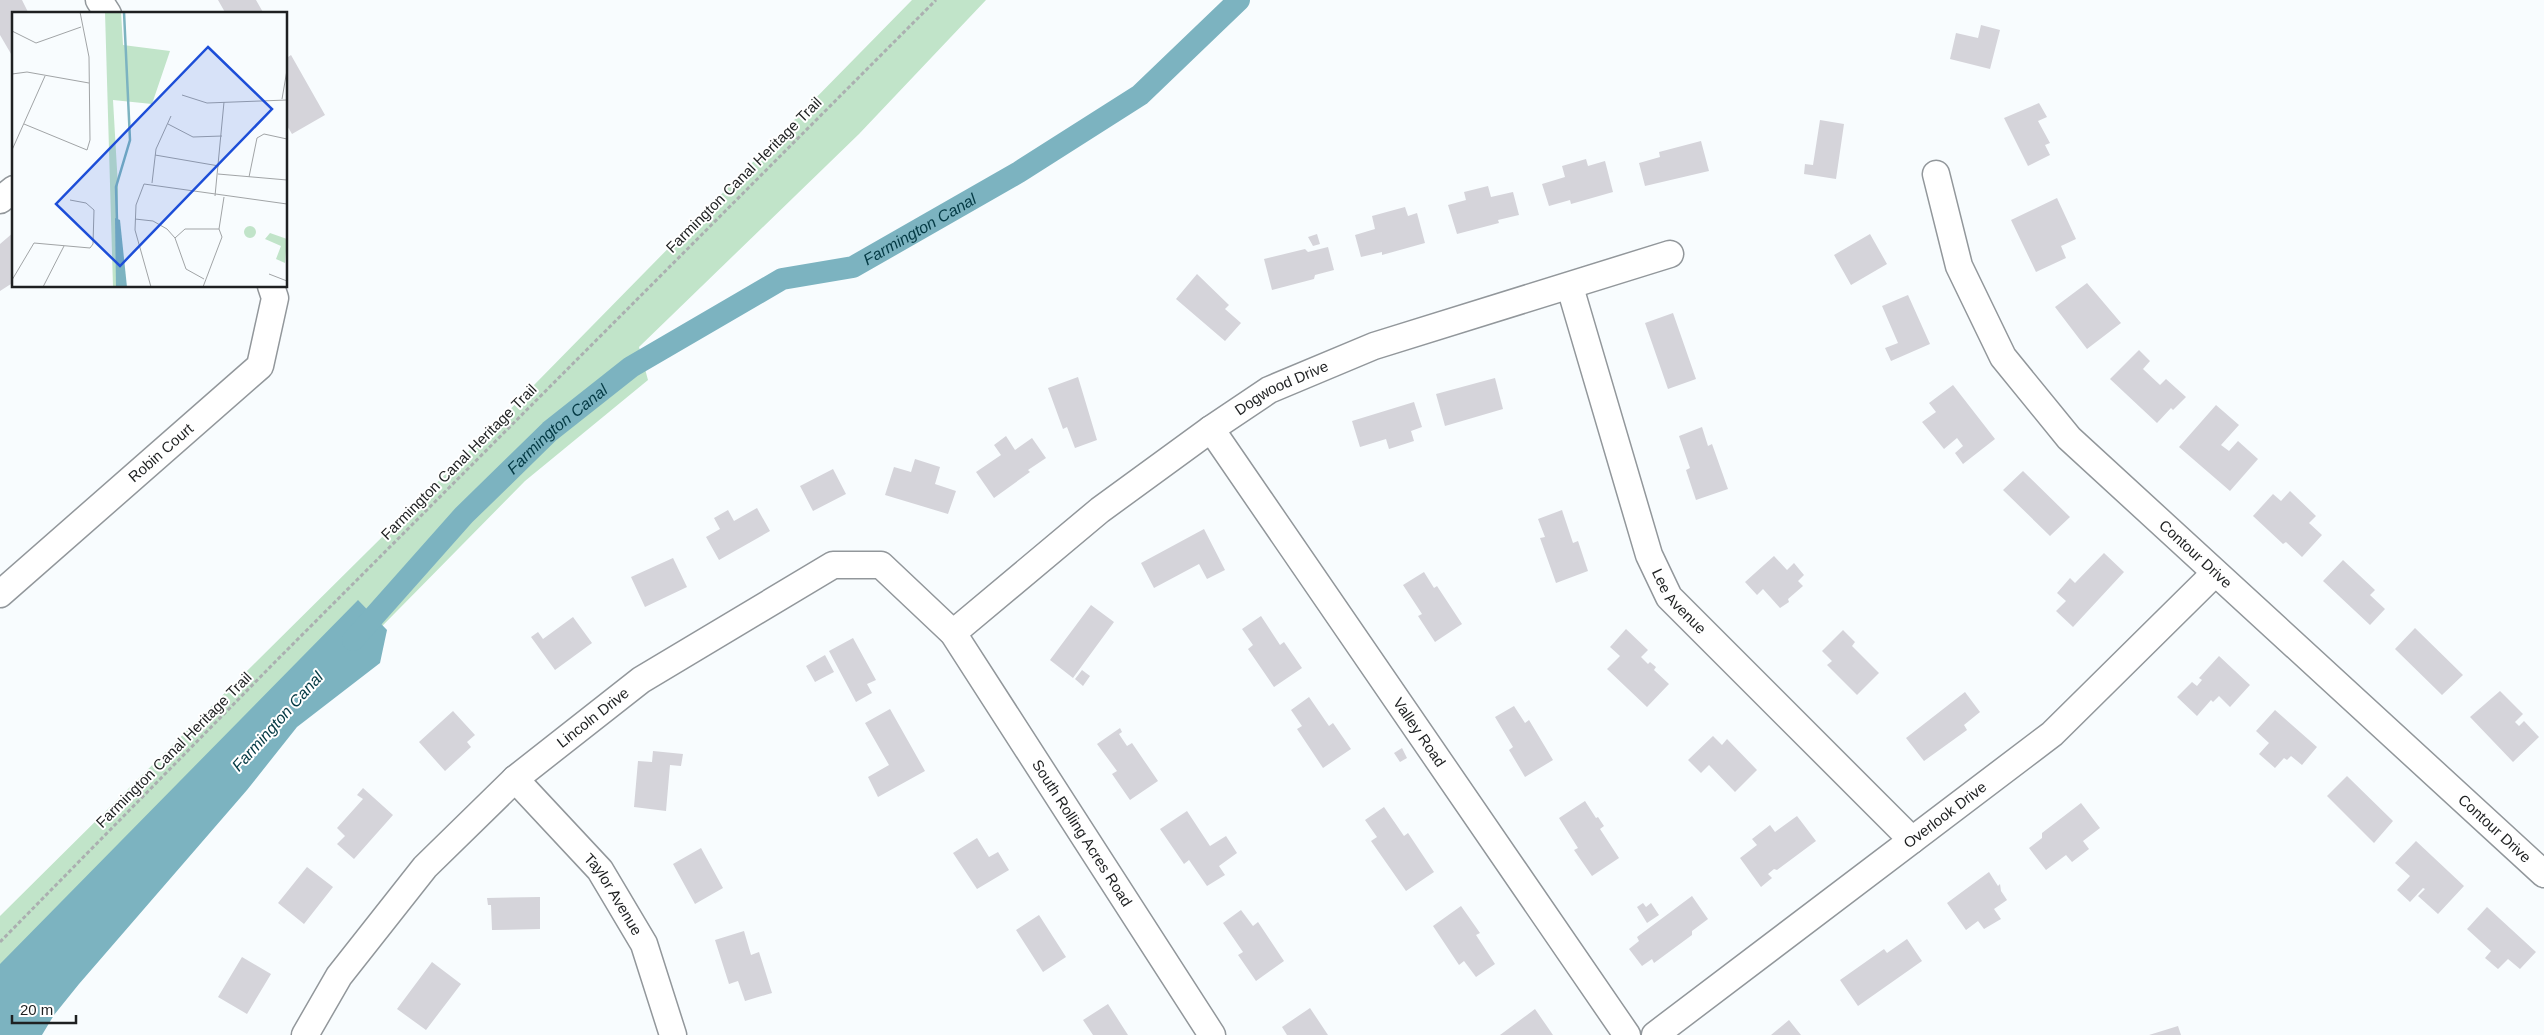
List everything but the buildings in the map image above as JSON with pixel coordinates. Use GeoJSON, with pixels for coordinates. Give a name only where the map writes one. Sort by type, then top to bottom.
{"type":"FeatureCollection","features":[{"type":"Feature","properties":{"kind":"street"},"geometry":{"type":"LineString","coordinates":[[99,0],[107,12]]}},
{"type":"Feature","properties":{"kind":"street","name":"Contour Drive"},"geometry":{"type":"LineString","coordinates":[[1936,174],[1959,266],[2003,357],[2069,438],[2544,874]]}},
{"type":"Feature","properties":{"kind":"street"},"geometry":{"type":"LineString","coordinates":[[0,200],[12,191]]}},
{"type":"Feature","properties":{"kind":"street","name":"Dogwood Drive"},"geometry":{"type":"LineString","coordinates":[[953,633],[1100,510],[1210,428],[1269,390],[1374,346],[1570,287],[1670,254]]}},
{"type":"Feature","properties":{"kind":"street","name":"Lee Avenue"},"geometry":{"type":"LineString","coordinates":[[1570,287],[1648,555],[1669,597],[1912,840]]}},
{"type":"Feature","properties":{"kind":"street","name":"Robin Court"},"geometry":{"type":"LineString","coordinates":[[0,594],[260,366],[275,298],[272,288]]}},
{"type":"Feature","properties":{"kind":"street","name":"Valley Road"},"geometry":{"type":"LineString","coordinates":[[1210,428],[1628,1035]]}},
{"type":"Feature","properties":{"kind":"street","name":"Lincoln Drive"},"geometry":{"type":"LineString","coordinates":[[305,1035],[340,976],[425,867],[515,779],[641,680],[833,565],[881,565],[953,633]]}},
{"type":"Feature","properties":{"kind":"street","name":"Overlook Drive"},"geometry":{"type":"LineString","coordinates":[[1656,1035],[2052,734],[2215,573]]}},
{"type":"Feature","properties":{"kind":"street","name":"South Rolling Acres Road"},"geometry":{"type":"LineString","coordinates":[[953,633],[1212,1035]]}},
{"type":"Feature","properties":{"kind":"street","name":"Taylor Avenue"},"geometry":{"type":"LineString","coordinates":[[515,779],[600,870],[644,944],[673,1035]]}},
{"type":"Feature","properties":{"kind":"path","name":"Farmington Canal Heritage Trail"},"geometry":{"type":"LineString","coordinates":[[0,942],[276,661],[936,0]]}},
{"type":"Feature","properties":{"kind":"green space"},"geometry":{"type":"Polygon","coordinates":[[[912,0],[986,0],[859,134],[639,347],[648,380],[525,481],[0,1014],[0,916],[486,434],[912,0]]]}},
{"type":"Feature","properties":{"kind":"water"},"geometry":{"type":"Polygon","coordinates":[[[358,600],[387,630],[380,663],[297,727],[247,790],[79,984],[54,1015],[42,1035],[0,1035],[0,964],[358,600]]]}},
{"type":"Feature","properties":{"kind":"waterway","name":"Farmington Canal"},"geometry":{"type":"LineString","coordinates":[[353,640],[464,515],[550,431],[631,367],[782,279],[853,267],[1019,172],[1140,95],[1239,0]]}}]}
